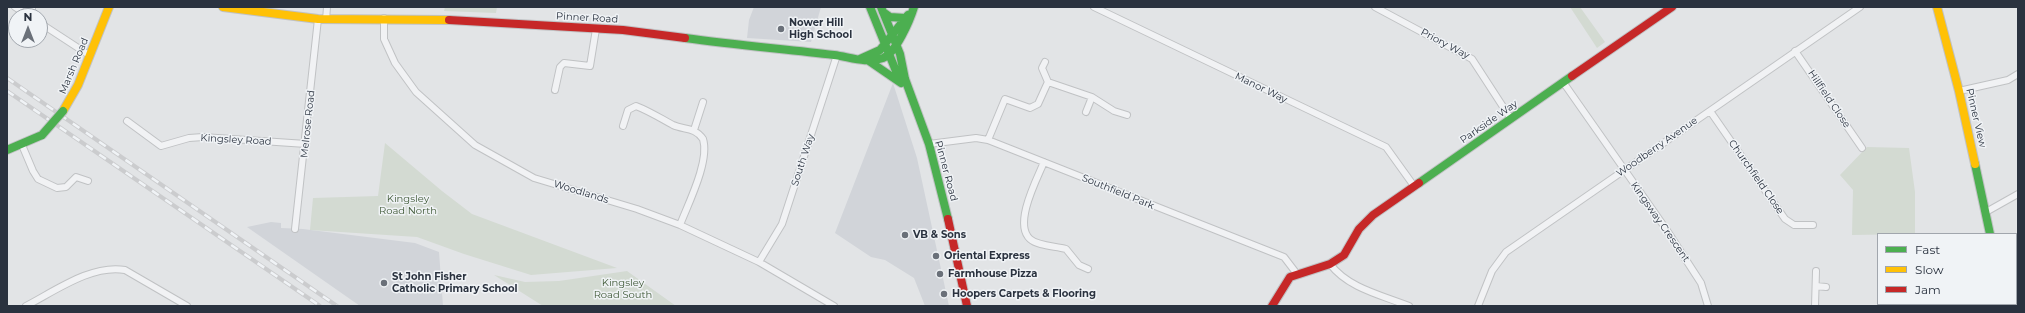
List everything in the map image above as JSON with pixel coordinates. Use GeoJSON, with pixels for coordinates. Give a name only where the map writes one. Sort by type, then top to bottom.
{"type":"FeatureCollection","features":[{"type":"Feature","properties":{"kind":"street","name":"Marsh Road"},"geometry":{"type":"LineString","coordinates":[[7,150],[22,146],[42,134],[54,124],[78,86],[109,7]]}},
{"type":"Feature","properties":{"kind":"street","name":"Pinner Road"},"geometry":{"type":"LineString","coordinates":[[223,7],[322,19],[384,18],[622,30],[723,43],[837,54],[869,61]]}},
{"type":"Feature","properties":{"kind":"street","name":"Melrose Road"},"geometry":{"type":"LineString","coordinates":[[295,228],[322,19],[327,7]]}},
{"type":"Feature","properties":{"kind":"street"},"geometry":{"type":"LineString","coordinates":[[870,7],[898,76],[905,79]]}},
{"type":"Feature","properties":{"kind":"street","name":"Manor Way"},"geometry":{"type":"LineString","coordinates":[[1094,7],[1386,147],[1414,186]]}},
{"type":"Feature","properties":{"kind":"street","name":"Priory Way"},"geometry":{"type":"LineString","coordinates":[[1375,7],[1472,59],[1511,119]]}},
{"type":"Feature","properties":{"kind":"street","name":"Parkside Way"},"geometry":{"type":"LineString","coordinates":[[1330,264],[1348,250],[1359,229],[1366,221],[1672,7]]}},
{"type":"Feature","properties":{"kind":"street","name":"Woodberry Avenue"},"geometry":{"type":"LineString","coordinates":[[1478,306],[1492,271],[1506,252],[1860,7]]}},
{"type":"Feature","properties":{"kind":"street","name":"Pinner View"},"geometry":{"type":"LineString","coordinates":[[1937,7],[1960,91],[1990,233]]}},
{"type":"Feature","properties":{"kind":"street"},"geometry":{"type":"LineString","coordinates":[[882,10],[890,17],[910,13]]}},
{"type":"Feature","properties":{"kind":"street","name":"Pinner Road"},"geometry":{"type":"LineString","coordinates":[[882,10],[906,72],[905,79],[929,144],[944,202],[967,306]]}},
{"type":"Feature","properties":{"kind":"street"},"geometry":{"type":"LineString","coordinates":[[860,59],[864,56],[878,53],[910,13]]}},
{"type":"Feature","properties":{"kind":"street"},"geometry":{"type":"LineString","coordinates":[[869,61],[883,58],[896,46],[911,18],[910,13]]}},
{"type":"Feature","properties":{"kind":"street","name":"Woodlands"},"geometry":{"type":"LineString","coordinates":[[384,18],[384,39],[394,63],[416,92],[475,145],[534,178],[637,209],[680,225],[759,262],[834,306]]}},
{"type":"Feature","properties":{"kind":"street"},"geometry":{"type":"LineString","coordinates":[[48,28],[89,55]]}},
{"type":"Feature","properties":{"kind":"street"},"geometry":{"type":"LineString","coordinates":[[555,90],[560,67],[564,63],[590,66],[596,29]]}},
{"type":"Feature","properties":{"kind":"street","name":"Hillfield Close"},"geometry":{"type":"LineString","coordinates":[[1795,51],[1862,148]]}},
{"type":"Feature","properties":{"kind":"street","name":"South Way"},"geometry":{"type":"LineString","coordinates":[[759,262],[782,224],[837,54]]}},
{"type":"Feature","properties":{"kind":"street"},"geometry":{"type":"LineString","coordinates":[[869,61],[908,88]]}},
{"type":"Feature","properties":{"kind":"street"},"geometry":{"type":"LineString","coordinates":[[988,140],[1005,99],[1030,108],[1038,104],[1048,82],[1042,68],[1044,62]]}},
{"type":"Feature","properties":{"kind":"street"},"geometry":{"type":"LineString","coordinates":[[1960,91],[2008,80],[2018,74]]}},
{"type":"Feature","properties":{"kind":"street"},"geometry":{"type":"LineString","coordinates":[[1048,82],[1092,97],[1114,111],[1127,115]]}},
{"type":"Feature","properties":{"kind":"street","name":"Kingsway Crescent"},"geometry":{"type":"LineString","coordinates":[[1563,82],[1666,229],[1701,283],[1708,306]]}},
{"type":"Feature","properties":{"kind":"street"},"geometry":{"type":"LineString","coordinates":[[1086,112],[1092,97]]}},
{"type":"Feature","properties":{"kind":"street"},"geometry":{"type":"LineString","coordinates":[[694,130],[703,102]]}},
{"type":"Feature","properties":{"kind":"street"},"geometry":{"type":"LineString","coordinates":[[624,126],[628,110],[636,106],[650,111],[674,125],[694,130],[701,135],[705,143],[703,162],[680,225]]}},
{"type":"Feature","properties":{"kind":"street","name":"Churchfield Close"},"geometry":{"type":"LineString","coordinates":[[1710,110],[1785,219],[1794,225],[1813,226]]}},
{"type":"Feature","properties":{"kind":"street","name":"Kingsley Road"},"geometry":{"type":"LineString","coordinates":[[127,121],[161,146],[190,138],[203,137],[306,144]]}},
{"type":"Feature","properties":{"kind":"street","name":"Southfield Park"},"geometry":{"type":"LineString","coordinates":[[929,144],[976,138],[988,140],[1284,257],[1297,274]]}},
{"type":"Feature","properties":{"kind":"street"},"geometry":{"type":"LineString","coordinates":[[22,146],[38,179],[57,188],[66,187],[76,177],[88,181]]}},
{"type":"Feature","properties":{"kind":"street"},"geometry":{"type":"LineString","coordinates":[[1044,162],[1024,213],[1025,230],[1029,238],[1038,243],[1066,249],[1079,265],[1088,269]]}},
{"type":"Feature","properties":{"kind":"street"},"geometry":{"type":"LineString","coordinates":[[1986,212],[2018,194]]}},
{"type":"Feature","properties":{"kind":"street"},"geometry":{"type":"LineString","coordinates":[[1272,306],[1284,284],[1290,278],[1297,274],[1330,264],[1337,274],[1346,281],[1409,306]]}},
{"type":"Feature","properties":{"kind":"street"},"geometry":{"type":"LineString","coordinates":[[26,306],[81,278],[107,269],[115,268],[125,270],[187,306]]}},
{"type":"Feature","properties":{"kind":"street"},"geometry":{"type":"LineString","coordinates":[[1815,306],[1816,271]]}},
{"type":"Feature","properties":{"kind":"street"},"geometry":{"type":"LineString","coordinates":[[1816,286],[1826,287]]}},
{"type":"Feature","properties":{"kind":"shaded area","name":"Nower Hill High School"},"geometry":{"type":"Polygon","coordinates":[[[754,7],[821,7],[811,42],[747,38],[749,20],[754,7]]]}},
{"type":"Feature","properties":{"kind":"shaded area"},"geometry":{"type":"Polygon","coordinates":[[[893,83],[917,158],[949,306],[925,306],[914,278],[885,260],[871,257],[835,233],[893,83]]]}},
{"type":"Feature","properties":{"kind":"shaded area","name":"St John Fisher Catholic Primary School"},"geometry":{"type":"Polygon","coordinates":[[[271,222],[281,223],[281,228],[303,229],[415,243],[439,252],[443,306],[360,306],[247,227],[271,222]]]}},
{"type":"Feature","properties":{"kind":"green space"},"geometry":{"type":"Polygon","coordinates":[[[445,7],[497,7],[496,13],[444,11],[445,7]]]}},
{"type":"Feature","properties":{"kind":"green space"},"geometry":{"type":"Polygon","coordinates":[[[1570,7],[1580,7],[1605,42],[1597,48],[1570,7]]]}},
{"type":"Feature","properties":{"kind":"green space","name":"Kingsley Road North"},"geometry":{"type":"Polygon","coordinates":[[[385,143],[472,214],[617,268],[531,275],[464,254],[417,237],[310,230],[313,198],[378,196],[385,143]]]}},
{"type":"Feature","properties":{"kind":"green space"},"geometry":{"type":"Polygon","coordinates":[[[1867,147],[1909,148],[1915,192],[1915,233],[1877,233],[1877,235],[1852,235],[1853,190],[1840,175],[1867,147]]]}},
{"type":"Feature","properties":{"kind":"green space","name":"Kingsley Road South"},"geometry":{"type":"Polygon","coordinates":[[[627,271],[676,306],[543,306],[494,275],[525,282],[559,281],[627,271]]]}},
{"type":"Feature","properties":{"kind":"railway"},"geometry":{"type":"LineString","coordinates":[[7,78],[337,306]]}},
{"type":"Feature","properties":{"kind":"railway"},"geometry":{"type":"LineString","coordinates":[[7,91],[320,306]]}},
{"type":"Feature","properties":{"kind":"traffic: fast"},"geometry":{"type":"LineString","coordinates":[[870,7],[898,76],[905,79]]}},
{"type":"Feature","properties":{"kind":"traffic: fast"},"geometry":{"type":"LineString","coordinates":[[881,7],[900,54],[905,79],[929,144],[948,219]]}},
{"type":"Feature","properties":{"kind":"traffic: fast"},"geometry":{"type":"LineString","coordinates":[[685,38],[834,55],[858,60],[877,60],[888,55],[893,50],[906,28],[914,7]]}},
{"type":"Feature","properties":{"kind":"traffic: fast"},"geometry":{"type":"LineString","coordinates":[[883,12],[890,17],[905,18]]}},
{"type":"Feature","properties":{"kind":"traffic: fast"},"geometry":{"type":"LineString","coordinates":[[860,59],[880,50],[908,15]]}},
{"type":"Feature","properties":{"kind":"traffic: fast"},"geometry":{"type":"LineString","coordinates":[[869,61],[901,83]]}},
{"type":"Feature","properties":{"kind":"traffic: fast"},"geometry":{"type":"LineString","coordinates":[[1419,183],[1572,76]]}},
{"type":"Feature","properties":{"kind":"traffic: fast"},"geometry":{"type":"LineString","coordinates":[[42,135],[63,111]]}},
{"type":"Feature","properties":{"kind":"traffic: fast"},"geometry":{"type":"LineString","coordinates":[[7,150],[42,135]]}},
{"type":"Feature","properties":{"kind":"traffic: fast"},"geometry":{"type":"LineString","coordinates":[[1975,164],[1990,233]]}},
{"type":"Feature","properties":{"kind":"traffic: slow"},"geometry":{"type":"LineString","coordinates":[[63,111],[78,85],[109,7]]}},
{"type":"Feature","properties":{"kind":"traffic: slow"},"geometry":{"type":"LineString","coordinates":[[223,7],[318,19],[449,20]]}},
{"type":"Feature","properties":{"kind":"traffic: slow"},"geometry":{"type":"LineString","coordinates":[[1937,7],[1959,91],[1975,164]]}},
{"type":"Feature","properties":{"kind":"traffic: jam"},"geometry":{"type":"LineString","coordinates":[[1572,76],[1672,7]]}},
{"type":"Feature","properties":{"kind":"traffic: jam"},"geometry":{"type":"LineString","coordinates":[[449,20],[623,30],[685,38]]}},
{"type":"Feature","properties":{"kind":"traffic: jam"},"geometry":{"type":"LineString","coordinates":[[1272,306],[1290,277],[1330,264],[1344,255],[1359,229],[1373,215],[1419,183]]}},
{"type":"Feature","properties":{"kind":"traffic: jam"},"geometry":{"type":"LineString","coordinates":[[948,219],[967,306]]}},
{"type":"Feature","properties":{"kind":"place","name":"Nower Hill High School"},"geometry":{"type":"Point","coordinates":[781,29]}},
{"type":"Feature","properties":{"kind":"place","name":"VB & Sons"},"geometry":{"type":"Point","coordinates":[905,235]}},
{"type":"Feature","properties":{"kind":"place","name":"Oriental Express"},"geometry":{"type":"Point","coordinates":[936,256]}},
{"type":"Feature","properties":{"kind":"place","name":"Farmhouse Pizza"},"geometry":{"type":"Point","coordinates":[940,274]}},
{"type":"Feature","properties":{"kind":"place","name":"St John Fisher Catholic Primary School"},"geometry":{"type":"Point","coordinates":[384,283]}},
{"type":"Feature","properties":{"kind":"place","name":"Hoopers Carpets & Flooring"},"geometry":{"type":"Point","coordinates":[944,294]}}]}
